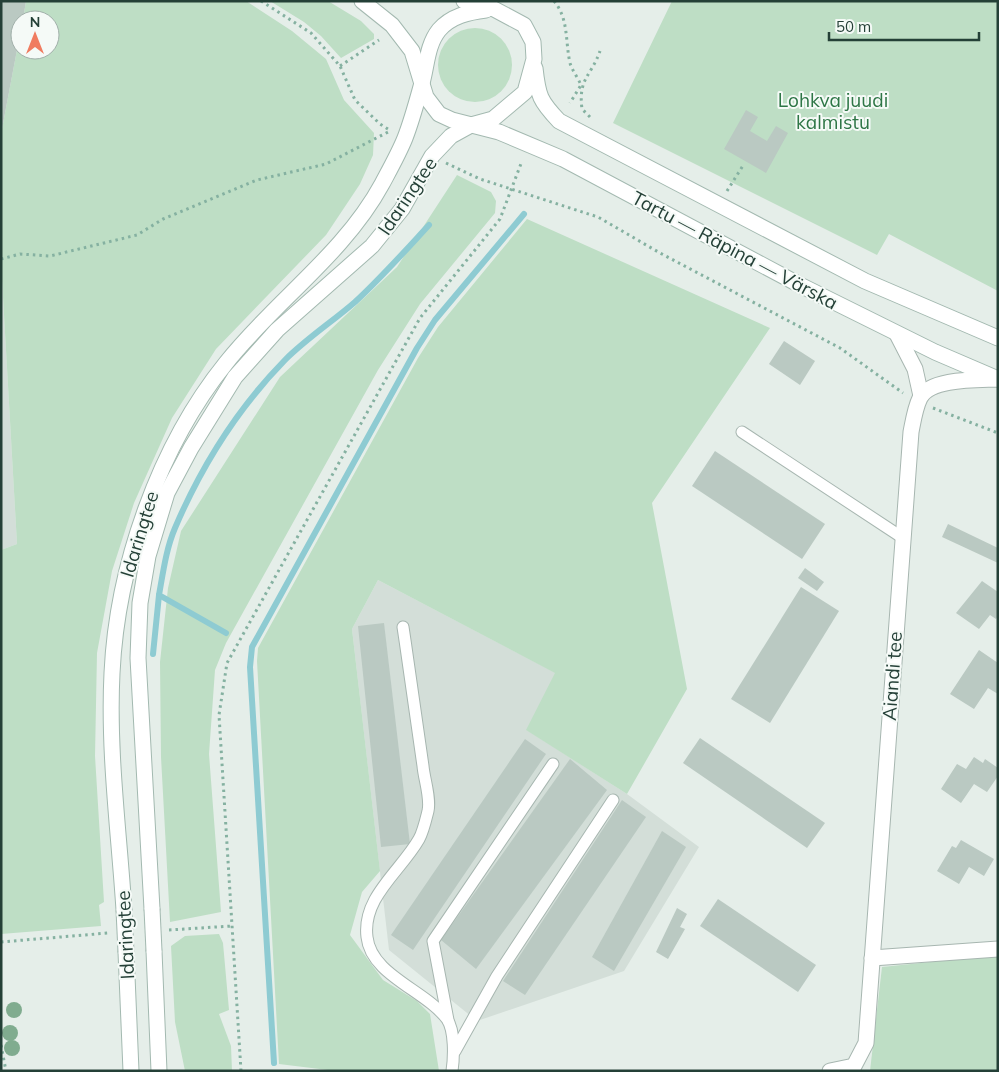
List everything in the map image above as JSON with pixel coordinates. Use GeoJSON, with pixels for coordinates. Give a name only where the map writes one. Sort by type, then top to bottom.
{"type":"FeatureCollection","features":[{"type":"Feature","properties":{"kind":"main road"},"geometry":{"type":"LineString","coordinates":[[362,1],[392,25],[412,51],[426,97],[439,114],[470,125],[493,119],[525,92],[534,59],[533,42],[524,25],[494,9],[464,1]]}},
{"type":"Feature","properties":{"kind":"main road"},"geometry":{"type":"LineString","coordinates":[[422,82],[431,43],[440,29],[468,12],[494,9]]}},
{"type":"Feature","properties":{"kind":"main road","name":"Tartu — Räpina — Värska"},"geometry":{"type":"LineString","coordinates":[[534,59],[537,86],[542,104],[558,121],[865,281],[998,338]]}},
{"type":"Feature","properties":{"kind":"main road","name":"Idaringtee"},"geometry":{"type":"LineString","coordinates":[[130,1071],[124,910],[113,756],[112,673],[123,590],[157,474],[199,398],[227,361],[271,312],[315,272],[351,228],[381,186],[405,139],[422,82]]}},
{"type":"Feature","properties":{"kind":"main road","name":"Idaringtee"},"geometry":{"type":"LineString","coordinates":[[159,1071],[138,658],[140,603],[148,556],[167,493],[191,448],[236,377],[278,330],[372,246],[402,209],[432,156],[451,136],[470,125]]}},
{"type":"Feature","properties":{"kind":"main road","name":"Tartu — Räpina — Värska"},"geometry":{"type":"LineString","coordinates":[[470,125],[499,132],[563,159],[702,235],[897,334],[998,379]]}},
{"type":"Feature","properties":{"kind":"main road","name":"Aiandi tee"},"geometry":{"type":"LineString","coordinates":[[830,1071],[854,1066],[866,1043],[892,668],[911,432],[919,400],[915,369],[897,334]]}},
{"type":"Feature","properties":{"kind":"main road"},"geometry":{"type":"LineString","coordinates":[[919,400],[932,387],[958,381],[998,379]]}},
{"type":"Feature","properties":{"kind":"main road"},"geometry":{"type":"LineString","coordinates":[[872,958],[998,949]]}},
{"type":"Feature","properties":{"kind":"lane"},"geometry":{"type":"LineString","coordinates":[[742,432],[903,538]]}},
{"type":"Feature","properties":{"kind":"lane"},"geometry":{"type":"LineString","coordinates":[[403,627],[428,808],[419,839],[372,904],[367,920],[366,936],[368,946],[376,961],[388,972],[423,996],[448,1020]]}},
{"type":"Feature","properties":{"kind":"lane"},"geometry":{"type":"LineString","coordinates":[[455,1051],[433,941],[553,764]]}},
{"type":"Feature","properties":{"kind":"lane"},"geometry":{"type":"LineString","coordinates":[[452,1071],[455,1051],[497,976],[613,800]]}},
{"type":"Feature","properties":{"kind":"path"},"geometry":{"type":"LineString","coordinates":[[261,1],[311,33],[340,66],[355,100],[380,124],[395,134]]}},
{"type":"Feature","properties":{"kind":"path"},"geometry":{"type":"LineString","coordinates":[[554,1],[562,12],[571,65],[582,85],[582,109],[598,121]]}},
{"type":"Feature","properties":{"kind":"path"},"geometry":{"type":"LineString","coordinates":[[340,66],[379,40]]}},
{"type":"Feature","properties":{"kind":"path"},"geometry":{"type":"LineString","coordinates":[[570,103],[596,62],[600,51]]}},
{"type":"Feature","properties":{"kind":"path"},"geometry":{"type":"LineString","coordinates":[[1,259],[20,254],[50,256],[137,235],[163,219],[257,180],[326,164],[390,131]]}},
{"type":"Feature","properties":{"kind":"path"},"geometry":{"type":"LineString","coordinates":[[241,1071],[218,715],[227,663],[420,318],[500,219],[522,160]]}},
{"type":"Feature","properties":{"kind":"path"},"geometry":{"type":"LineString","coordinates":[[718,186],[727,191],[744,164]]}},
{"type":"Feature","properties":{"kind":"path"},"geometry":{"type":"LineString","coordinates":[[460,171],[510,189],[598,216],[660,253],[840,348],[919,400],[998,433]]}},
{"type":"Feature","properties":{"kind":"path"},"geometry":{"type":"LineString","coordinates":[[1,1045],[6,1071]]}},
{"type":"Feature","properties":{"kind":"shaded area"},"geometry":{"type":"Polygon","coordinates":[[[1,262],[17,544],[1,550],[1,262]]]}},
{"type":"Feature","properties":{"kind":"shaded area"},"geometry":{"type":"Polygon","coordinates":[[[378,580],[556,673],[527,730],[627,794],[699,847],[624,971],[477,1021],[389,950],[352,629],[378,580]]]}},
{"type":"Feature","properties":{"kind":"green space"},"geometry":{"type":"Polygon","coordinates":[[[26,1],[246,1],[292,31],[326,59],[344,100],[374,133],[373,155],[360,184],[326,235],[216,349],[172,418],[134,503],[112,571],[97,653],[95,756],[104,902],[99,905],[101,926],[1,934],[1,550],[17,544],[1,262],[1,134],[15,60],[60,60],[60,10],[25,10],[26,1]]]}},
{"type":"Feature","properties":{"kind":"green space"},"geometry":{"type":"Polygon","coordinates":[[[270,1],[328,1],[361,21],[374,34],[374,39],[341,58],[321,36],[304,22],[270,1]]]}},
{"type":"Feature","properties":{"kind":"green space","name":"Lohkva juudi kalmistu"},"geometry":{"type":"Polygon","coordinates":[[[672,1],[998,1],[998,291],[889,234],[877,255],[613,123],[672,1]]]}},
{"type":"Feature","properties":{"kind":"green space"},"geometry":{"type":"Polygon","coordinates":[[[468,28],[482,28],[496,34],[506,44],[512,58],[510,79],[496,96],[482,102],[468,102],[454,96],[444,86],[438,72],[438,58],[444,44],[454,34],[468,28]]]}},
{"type":"Feature","properties":{"kind":"green space"},"geometry":{"type":"Polygon","coordinates":[[[457,175],[491,192],[496,201],[495,213],[420,304],[378,370],[226,643],[215,670],[209,754],[221,912],[170,922],[161,757],[160,662],[168,588],[181,531],[280,377],[397,267],[457,175]]]}},
{"type":"Feature","properties":{"kind":"green space"},"geometry":{"type":"Polygon","coordinates":[[[527,219],[770,328],[652,503],[687,689],[627,794],[526,730],[555,673],[378,580],[352,629],[380,871],[362,892],[350,935],[383,980],[417,1001],[430,1014],[439,1071],[336,1071],[279,1064],[257,661],[258,648],[418,358],[438,327],[527,219]]]}},
{"type":"Feature","properties":{"kind":"green space"},"geometry":{"type":"Polygon","coordinates":[[[219,934],[223,943],[229,1010],[219,1014],[231,1046],[232,1071],[185,1071],[175,1022],[171,946],[185,936],[219,934]]]}},
{"type":"Feature","properties":{"kind":"green space"},"geometry":{"type":"Polygon","coordinates":[[[998,955],[998,1071],[870,1071],[882,967],[998,955]]]}},
{"type":"Feature","properties":{"kind":"building"},"geometry":{"type":"Polygon","coordinates":[[[1,1],[26,1],[25,10],[10,10],[10,60],[15,60],[2,129],[1,1]]]}},
{"type":"Feature","properties":{"kind":"building"},"geometry":{"type":"Polygon","coordinates":[[[746,110],[758,117],[750,131],[767,141],[776,126],[788,133],[766,173],[724,149],[746,110]]]}},
{"type":"Feature","properties":{"kind":"building"},"geometry":{"type":"Polygon","coordinates":[[[784,341],[815,361],[800,385],[769,364],[784,341]]]}},
{"type":"Feature","properties":{"kind":"building"},"geometry":{"type":"Polygon","coordinates":[[[715,451],[825,524],[802,559],[692,486],[715,451]]]}},
{"type":"Feature","properties":{"kind":"building"},"geometry":{"type":"Polygon","coordinates":[[[948,524],[998,548],[998,563],[942,537],[948,524]]]}},
{"type":"Feature","properties":{"kind":"building"},"geometry":{"type":"Polygon","coordinates":[[[805,568],[824,582],[817,591],[798,578],[805,568]]]}},
{"type":"Feature","properties":{"kind":"building"},"geometry":{"type":"Polygon","coordinates":[[[982,581],[998,592],[998,616],[996,619],[990,615],[979,629],[956,613],[982,581]]]}},
{"type":"Feature","properties":{"kind":"building"},"geometry":{"type":"Polygon","coordinates":[[[801,587],[839,611],[770,723],[731,699],[801,587]]]}},
{"type":"Feature","properties":{"kind":"building"},"geometry":{"type":"Polygon","coordinates":[[[384,623],[410,844],[381,847],[358,626],[384,623]]]}},
{"type":"Feature","properties":{"kind":"building"},"geometry":{"type":"Polygon","coordinates":[[[979,650],[998,663],[998,694],[988,688],[974,709],[950,694],[979,650]]]}},
{"type":"Feature","properties":{"kind":"building"},"geometry":{"type":"Polygon","coordinates":[[[700,738],[825,823],[807,848],[683,763],[700,738]]]}},
{"type":"Feature","properties":{"kind":"building"},"geometry":{"type":"Polygon","coordinates":[[[525,739],[546,754],[413,950],[391,935],[525,739]]]}},
{"type":"Feature","properties":{"kind":"building"},"geometry":{"type":"Polygon","coordinates":[[[974,757],[983,763],[985,759],[998,768],[998,776],[987,792],[974,784],[961,803],[941,789],[957,764],[966,769],[974,757]]]}},
{"type":"Feature","properties":{"kind":"building"},"geometry":{"type":"Polygon","coordinates":[[[570,759],[607,790],[476,969],[441,940],[570,759]]]}},
{"type":"Feature","properties":{"kind":"building"},"geometry":{"type":"Polygon","coordinates":[[[622,800],[646,817],[525,995],[503,981],[622,800]]]}},
{"type":"Feature","properties":{"kind":"building"},"geometry":{"type":"Polygon","coordinates":[[[662,831],[686,847],[614,971],[592,957],[662,831]]]}},
{"type":"Feature","properties":{"kind":"building"},"geometry":{"type":"Polygon","coordinates":[[[961,840],[994,859],[984,876],[969,867],[959,884],[937,871],[952,846],[956,848],[961,840]]]}},
{"type":"Feature","properties":{"kind":"building"},"geometry":{"type":"Polygon","coordinates":[[[718,899],[816,965],[798,992],[700,926],[718,899]]]}},
{"type":"Feature","properties":{"kind":"building"},"geometry":{"type":"Polygon","coordinates":[[[677,908],[687,914],[680,927],[685,929],[668,959],[656,952],[677,908]]]}},
{"type":"Feature","properties":{"kind":"waterway"},"geometry":{"type":"LineString","coordinates":[[274,1063],[250,667],[252,647],[417,348],[435,320],[524,214]]}},
{"type":"Feature","properties":{"kind":"waterway"},"geometry":{"type":"LineString","coordinates":[[226,633],[159,595],[169,544],[185,505],[222,439],[268,378],[293,352],[365,293],[429,225]]}},
{"type":"Feature","properties":{"kind":"waterway"},"geometry":{"type":"LineString","coordinates":[[153,654],[159,595]]}}]}
